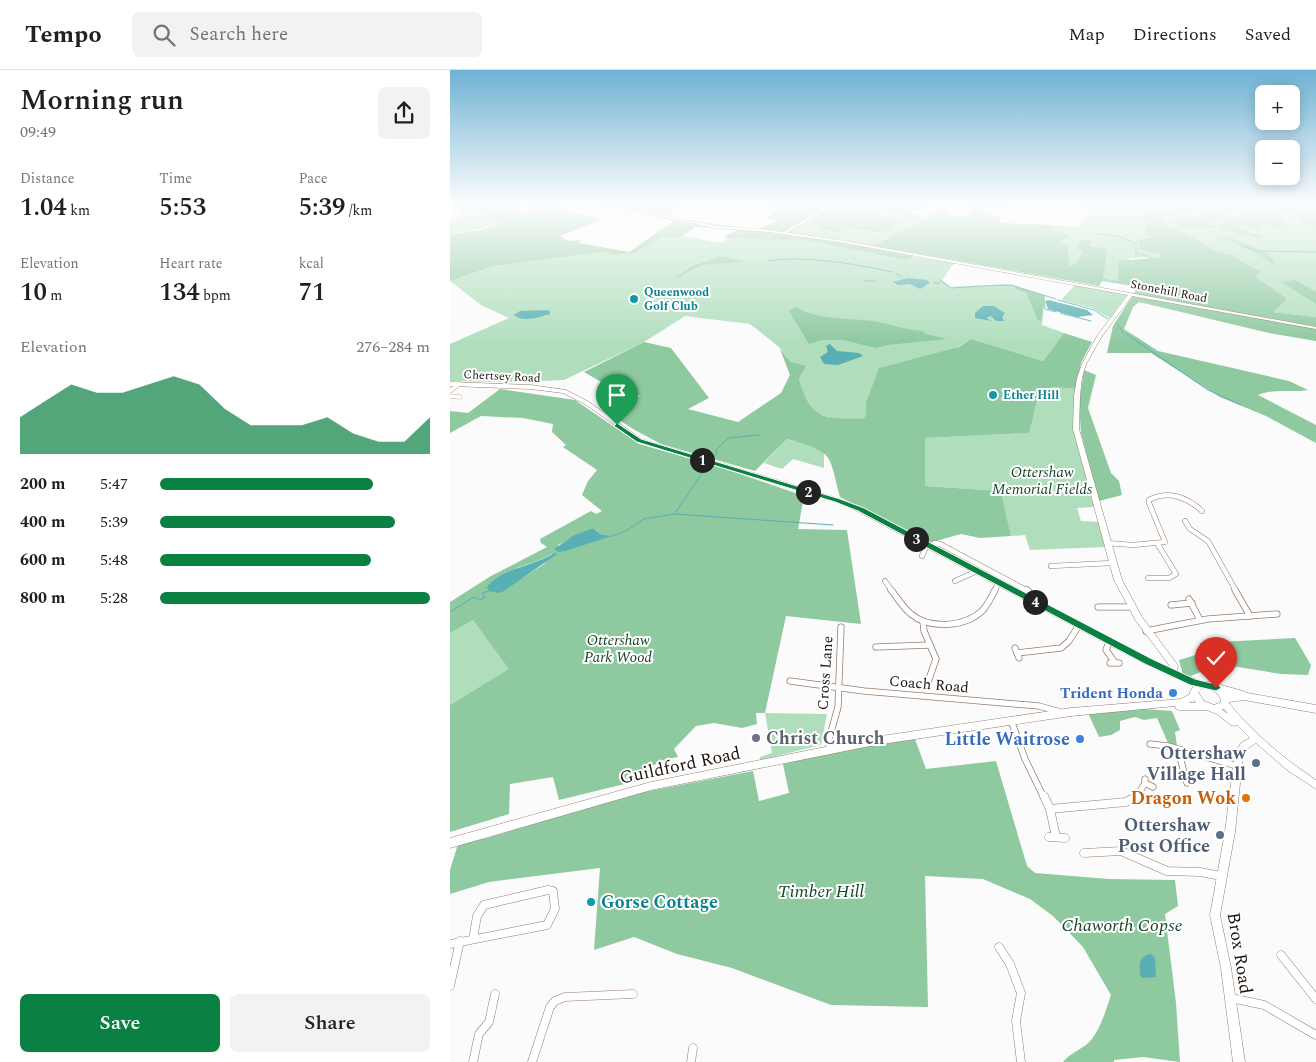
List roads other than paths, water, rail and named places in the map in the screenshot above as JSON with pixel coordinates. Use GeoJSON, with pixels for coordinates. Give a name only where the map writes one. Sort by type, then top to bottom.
{"type":"FeatureCollection","features":[{"type":"Feature","properties":{"kind":"main road","name":"Chertsey Road"},"geometry":{"type":"LineString","coordinates":[[450,384],[554,389],[573,394],[639,440],[838,500],[861,510],[1109,642],[1176,675],[1197,690],[1205,707]]}},
{"type":"Feature","properties":{"kind":"main road"},"geometry":{"type":"LineString","coordinates":[[1197,690],[1216,688],[1292,705]]}},
{"type":"Feature","properties":{"kind":"main road"},"geometry":{"type":"LineString","coordinates":[[1216,688],[1222,704],[1234,696],[1244,696],[1316,709]]}},
{"type":"Feature","properties":{"kind":"main road","name":"Guildford Road"},"geometry":{"type":"LineString","coordinates":[[450,844],[651,786],[875,740],[1064,713],[1182,702],[1197,690]]}},
{"type":"Feature","properties":{"kind":"main road","name":"Guildford Road"},"geometry":{"type":"LineString","coordinates":[[1129,706],[1205,707],[1222,704]]}},
{"type":"Feature","properties":{"kind":"street","name":"Stonehill Road"},"geometry":{"type":"LineString","coordinates":[[898,251],[1316,328]]}},
{"type":"Feature","properties":{"kind":"street"},"geometry":{"type":"LineString","coordinates":[[1131,294],[1108,323],[1084,364],[1075,411],[1077,434],[1112,563],[1132,607],[1146,631],[1173,664],[1176,675]]}},
{"type":"Feature","properties":{"kind":"street"},"geometry":{"type":"LineString","coordinates":[[450,391],[459,384]]}},
{"type":"Feature","properties":{"kind":"street"},"geometry":{"type":"LineString","coordinates":[[450,396],[460,398]]}},
{"type":"Feature","properties":{"kind":"street"},"geometry":{"type":"LineString","coordinates":[[1107,543],[1133,545],[1166,541],[1150,507],[1149,500],[1152,498],[1164,494],[1178,496],[1202,511]]}},
{"type":"Feature","properties":{"kind":"street"},"geometry":{"type":"LineString","coordinates":[[1185,521],[1190,529],[1208,542],[1250,616]]}},
{"type":"Feature","properties":{"kind":"street"},"geometry":{"type":"LineString","coordinates":[[922,556],[928,546],[935,543],[940,544],[1026,588],[1029,592],[1025,597]]}},
{"type":"Feature","properties":{"kind":"street"},"geometry":{"type":"LineString","coordinates":[[1148,578],[1169,578],[1176,574],[1157,543]]}},
{"type":"Feature","properties":{"kind":"street"},"geometry":{"type":"LineString","coordinates":[[1051,565],[1112,563]]}},
{"type":"Feature","properties":{"kind":"street"},"geometry":{"type":"LineString","coordinates":[[955,581],[961,576],[972,575],[977,571]]}},
{"type":"Feature","properties":{"kind":"street"},"geometry":{"type":"LineString","coordinates":[[883,581],[909,613],[924,621],[959,623],[970,620],[984,609],[1000,583]]}},
{"type":"Feature","properties":{"kind":"street"},"geometry":{"type":"LineString","coordinates":[[1170,605],[1190,601],[1200,620]]}},
{"type":"Feature","properties":{"kind":"street"},"geometry":{"type":"LineString","coordinates":[[1098,606],[1132,607]]}},
{"type":"Feature","properties":{"kind":"street"},"geometry":{"type":"LineString","coordinates":[[1146,631],[1200,620],[1277,614]]}},
{"type":"Feature","properties":{"kind":"street"},"geometry":{"type":"LineString","coordinates":[[924,621],[924,632],[936,661],[928,682]]}},
{"type":"Feature","properties":{"kind":"street"},"geometry":{"type":"LineString","coordinates":[[1017,653],[1061,648],[1069,641],[1079,625]]}},
{"type":"Feature","properties":{"kind":"street","name":"Cross Lane"},"geometry":{"type":"LineString","coordinates":[[829,750],[829,739],[838,707],[841,627]]}},
{"type":"Feature","properties":{"kind":"street"},"geometry":{"type":"LineString","coordinates":[[1109,642],[1106,650],[1114,662]]}},
{"type":"Feature","properties":{"kind":"street"},"geometry":{"type":"LineString","coordinates":[[876,647],[883,650],[930,645]]}},
{"type":"Feature","properties":{"kind":"street","name":"Coach Road"},"geometry":{"type":"LineString","coordinates":[[790,681],[839,688],[1039,706],[1056,709],[1064,713]]}},
{"type":"Feature","properties":{"kind":"street"},"geometry":{"type":"LineString","coordinates":[[1222,704],[1254,740],[1316,785]]}},
{"type":"Feature","properties":{"kind":"street"},"geometry":{"type":"LineString","coordinates":[[1011,720],[1025,759],[1050,809],[1052,837],[1064,838]]}},
{"type":"Feature","properties":{"kind":"street","name":"Brox Road"},"geometry":{"type":"LineString","coordinates":[[1239,1062],[1231,998],[1216,915],[1221,876],[1230,832],[1240,751],[1254,740]]}},
{"type":"Feature","properties":{"kind":"street"},"geometry":{"type":"LineString","coordinates":[[1150,744],[1237,766]]}},
{"type":"Feature","properties":{"kind":"street"},"geometry":{"type":"LineString","coordinates":[[1178,750],[1187,783]]}},
{"type":"Feature","properties":{"kind":"street"},"geometry":{"type":"LineString","coordinates":[[1050,809],[1126,802],[1136,798],[1145,781],[1153,787]]}},
{"type":"Feature","properties":{"kind":"street"},"geometry":{"type":"LineString","coordinates":[[1084,854],[1121,851],[1167,871],[1200,872],[1221,876]]}},
{"type":"Feature","properties":{"kind":"street"},"geometry":{"type":"LineString","coordinates":[[450,944],[547,925],[554,914],[556,896],[553,891],[548,890],[484,905],[480,908],[477,915],[473,939]]}},
{"type":"Feature","properties":{"kind":"street"},"geometry":{"type":"LineString","coordinates":[[450,986],[460,941]]}},
{"type":"Feature","properties":{"kind":"street"},"geometry":{"type":"LineString","coordinates":[[999,946],[1010,964],[1021,993],[1016,1021],[1022,1062]]}},
{"type":"Feature","properties":{"kind":"street"},"geometry":{"type":"LineString","coordinates":[[1282,955],[1316,1000]]}},
{"type":"Feature","properties":{"kind":"street"},"geometry":{"type":"LineString","coordinates":[[473,1062],[479,1034],[489,1022],[495,994]]}},
{"type":"Feature","properties":{"kind":"street"},"geometry":{"type":"LineString","coordinates":[[532,1062],[550,1007],[555,1000],[565,996],[633,994]]}},
{"type":"Feature","properties":{"kind":"street"},"geometry":{"type":"LineString","coordinates":[[1231,998],[1264,1005],[1316,1035]]}},
{"type":"Feature","properties":{"kind":"street"},"geometry":{"type":"LineString","coordinates":[[691,1050],[691,1062]]}},
{"type":"Feature","properties":{"kind":"water"},"geometry":{"type":"Polygon","coordinates":[[[908,278],[927,280],[930,283],[920,289],[910,284],[898,285],[893,282],[908,278]]]}},
{"type":"Feature","properties":{"kind":"water"},"geometry":{"type":"Polygon","coordinates":[[[1049,300],[1087,310],[1093,315],[1077,317],[1048,309],[1045,301],[1049,300]]]}},
{"type":"Feature","properties":{"kind":"water"},"geometry":{"type":"Polygon","coordinates":[[[983,306],[994,306],[1005,313],[1002,317],[1004,321],[996,321],[991,316],[986,318],[992,321],[975,318],[975,313],[983,306]]]}},
{"type":"Feature","properties":{"kind":"water"},"geometry":{"type":"Polygon","coordinates":[[[520,311],[550,311],[550,314],[531,319],[522,319],[514,315],[520,311]]]}},
{"type":"Feature","properties":{"kind":"water"},"geometry":{"type":"Polygon","coordinates":[[[830,344],[837,351],[859,353],[863,356],[838,365],[824,364],[820,357],[828,352],[826,346],[830,344]]]}},
{"type":"Feature","properties":{"kind":"water"},"geometry":{"type":"Polygon","coordinates":[[[593,528],[600,534],[612,536],[565,551],[559,552],[554,549],[573,536],[593,528]]]}},
{"type":"Feature","properties":{"kind":"water"},"geometry":{"type":"Polygon","coordinates":[[[554,553],[557,554],[504,591],[499,593],[489,591],[487,587],[501,575],[546,558],[554,553]]]}},
{"type":"Feature","properties":{"kind":"water"},"geometry":{"type":"Polygon","coordinates":[[[1151,954],[1155,958],[1156,977],[1143,978],[1140,975],[1141,961],[1144,957],[1151,954]]]}},
{"type":"Feature","properties":{"kind":"waterway"},"geometry":{"type":"LineString","coordinates":[[1136,251],[1136,257]]}},
{"type":"Feature","properties":{"kind":"waterway"},"geometry":{"type":"LineString","coordinates":[[1274,251],[1316,252]]}},
{"type":"Feature","properties":{"kind":"waterway"},"geometry":{"type":"LineString","coordinates":[[768,261],[782,259],[814,260],[846,263],[892,272]]}},
{"type":"Feature","properties":{"kind":"waterway"},"geometry":{"type":"LineString","coordinates":[[895,273],[902,277]]}},
{"type":"Feature","properties":{"kind":"waterway"},"geometry":{"type":"LineString","coordinates":[[940,280],[951,288],[981,286]]}},
{"type":"Feature","properties":{"kind":"waterway"},"geometry":{"type":"LineString","coordinates":[[865,281],[876,281]]}},
{"type":"Feature","properties":{"kind":"waterway"},"geometry":{"type":"LineString","coordinates":[[934,283],[939,283]]}},
{"type":"Feature","properties":{"kind":"waterway"},"geometry":{"type":"LineString","coordinates":[[983,286],[1011,285],[1056,299]]}},
{"type":"Feature","properties":{"kind":"waterway"},"geometry":{"type":"LineString","coordinates":[[1058,300],[1094,310],[1108,319]]}},
{"type":"Feature","properties":{"kind":"waterway"},"geometry":{"type":"LineString","coordinates":[[1044,301],[1045,309],[1056,312]]}},
{"type":"Feature","properties":{"kind":"waterway"},"geometry":{"type":"LineString","coordinates":[[1060,313],[1091,321]]}},
{"type":"Feature","properties":{"kind":"waterway"},"geometry":{"type":"LineString","coordinates":[[1116,323],[1119,326]]}},
{"type":"Feature","properties":{"kind":"waterway"},"geometry":{"type":"LineString","coordinates":[[1120,327],[1123,333]]}},
{"type":"Feature","properties":{"kind":"waterway"},"geometry":{"type":"LineString","coordinates":[[1126,334],[1208,390],[1241,405]]}},
{"type":"Feature","properties":{"kind":"waterway"},"geometry":{"type":"LineString","coordinates":[[711,460],[717,453],[716,450],[728,438],[760,435]]}},
{"type":"Feature","properties":{"kind":"waterway"},"geometry":{"type":"LineString","coordinates":[[674,514],[708,465]]}},
{"type":"Feature","properties":{"kind":"waterway"},"geometry":{"type":"LineString","coordinates":[[612,536],[626,531],[644,519],[674,514]]}},
{"type":"Feature","properties":{"kind":"waterway"},"geometry":{"type":"LineString","coordinates":[[674,514],[833,525]]}},
{"type":"Feature","properties":{"kind":"waterway"},"geometry":{"type":"LineString","coordinates":[[450,612],[474,597],[480,600],[485,597],[482,593],[489,591]]}},
{"type":"Feature","properties":{"kind":"place","name":"Queenwood Golf Club"},"geometry":{"type":"Point","coordinates":[634,299]}},
{"type":"Feature","properties":{"kind":"place","name":"Ether Hill"},"geometry":{"type":"Point","coordinates":[993,395]}},
{"type":"Feature","properties":{"kind":"place","name":"Trident Honda"},"geometry":{"type":"Point","coordinates":[1173,693]}},
{"type":"Feature","properties":{"kind":"place","name":"Christ Church"},"geometry":{"type":"Point","coordinates":[756,738]}},
{"type":"Feature","properties":{"kind":"place","name":"Little Waitrose"},"geometry":{"type":"Point","coordinates":[1080,739]}},
{"type":"Feature","properties":{"kind":"place","name":"Ottershaw Village Hall"},"geometry":{"type":"Point","coordinates":[1256,763]}},
{"type":"Feature","properties":{"kind":"place","name":"Dragon Wok"},"geometry":{"type":"Point","coordinates":[1246,798]}},
{"type":"Feature","properties":{"kind":"place","name":"Ottershaw Post Office"},"geometry":{"type":"Point","coordinates":[1220,835]}},
{"type":"Feature","properties":{"kind":"place","name":"Gorse Cottage"},"geometry":{"type":"Point","coordinates":[591,902]}},
{"type":"Feature","properties":{"kind":"park label","name":"Ottershaw Memorial Fields"},"geometry":{"type":"Point","coordinates":[1042,480]}},
{"type":"Feature","properties":{"kind":"park label","name":"Ottershaw Park Wood"},"geometry":{"type":"Point","coordinates":[618,648]}},
{"type":"Feature","properties":{"kind":"park label","name":"Timber Hill"},"geometry":{"type":"Point","coordinates":[821,891]}},
{"type":"Feature","properties":{"kind":"park label","name":"Chaworth Copse"},"geometry":{"type":"Point","coordinates":[1122,925]}}]}
